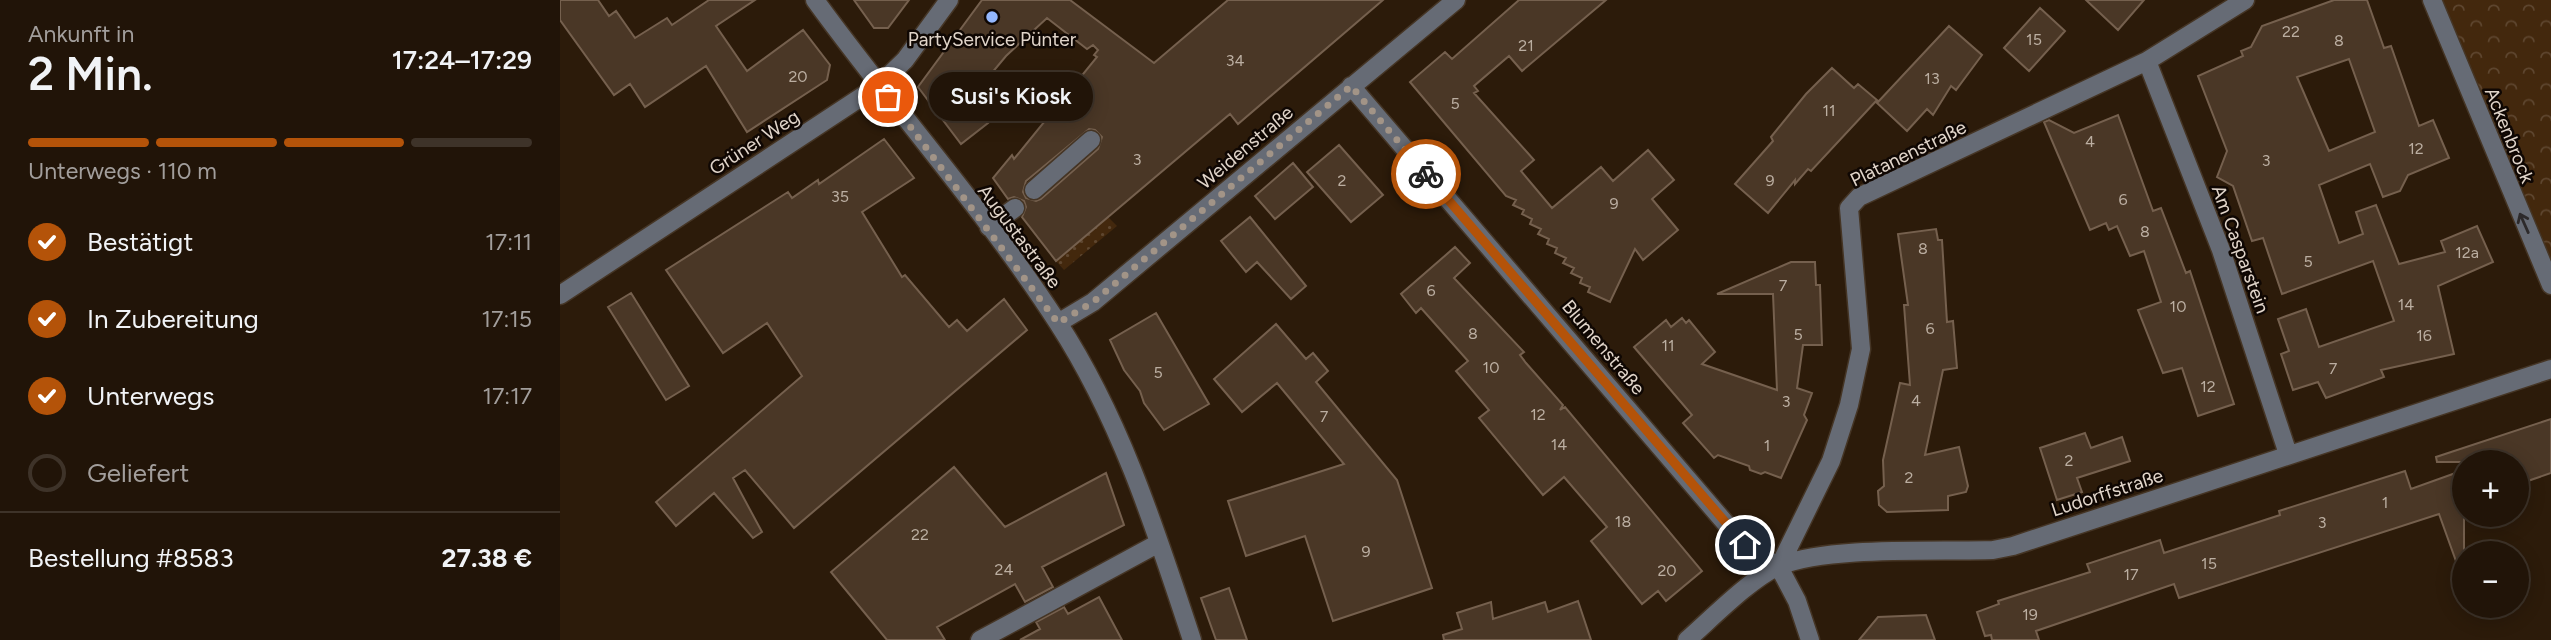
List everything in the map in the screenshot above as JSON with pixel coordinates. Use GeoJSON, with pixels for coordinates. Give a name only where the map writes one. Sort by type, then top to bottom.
{"type":"FeatureCollection","features":[{"type":"Feature","properties":{"kind":"street","name":"Augustastraße"},"geometry":{"type":"LineString","coordinates":[[815,0],[878,86],[989,227],[1058,323],[1111,418],[1135,475],[1192,640]]}},
{"type":"Feature","properties":{"kind":"street","name":"Grüner Weg"},"geometry":{"type":"LineString","coordinates":[[560,295],[878,86],[905,60],[948,0]]}},
{"type":"Feature","properties":{"kind":"street","name":"Platanenstraße"},"geometry":{"type":"LineString","coordinates":[[1779,567],[1831,460],[1849,405],[1861,349],[1849,208],[1859,197],[2147,61],[2245,0]]}},
{"type":"Feature","properties":{"kind":"street","name":"Ackenbrock"},"geometry":{"type":"LineString","coordinates":[[2432,0],[2551,285]]}},
{"type":"Feature","properties":{"kind":"street","name":"Weidenstraße"},"geometry":{"type":"LineString","coordinates":[[1058,323],[1093,302],[1454,1]]}},
{"type":"Feature","properties":{"kind":"street","name":"Am Casparstein"},"geometry":{"type":"LineString","coordinates":[[2147,61],[2221,250],[2288,454]]}},
{"type":"Feature","properties":{"kind":"street","name":"Blumenstraße"},"geometry":{"type":"LineString","coordinates":[[1351,86],[1745,545],[1779,567],[1797,601],[1810,640]]}},
{"type":"Feature","properties":{"kind":"street"},"geometry":{"type":"LineString","coordinates":[[1034,190],[1091,140]]}},
{"type":"Feature","properties":{"kind":"street"},"geometry":{"type":"LineString","coordinates":[[989,227],[1015,208]]}},
{"type":"Feature","properties":{"kind":"street","name":"Ludorffstraße"},"geometry":{"type":"LineString","coordinates":[[1687,640],[1741,593],[1779,567],[1836,555],[1993,550],[2013,545],[2551,369]]}},
{"type":"Feature","properties":{"kind":"street"},"geometry":{"type":"LineString","coordinates":[[980,640],[1157,544]]}},
{"type":"Feature","properties":{"kind":"green space"},"geometry":{"type":"Polygon","coordinates":[[[2437,0],[2551,0],[2551,265],[2437,0]]]}},
{"type":"Feature","properties":{"kind":"green space"},"geometry":{"type":"Polygon","coordinates":[[[1108,217],[1117,226],[1064,270],[1056,261],[1108,217]]]}},
{"type":"Feature","properties":{"kind":"building"},"geometry":{"type":"Polygon","coordinates":[[[560,0],[598,0],[609,16],[616,11],[635,38],[667,18],[672,25],[709,0],[755,0],[716,26],[747,71],[803,30],[830,65],[827,80],[747,132],[706,66],[645,107],[630,84],[614,95],[560,20],[560,0]]]}},
{"type":"Feature","properties":{"kind":"building"},"geometry":{"type":"Polygon","coordinates":[[[854,0],[909,0],[888,28],[874,28],[854,0]]]}},
{"type":"Feature","properties":{"kind":"building"},"geometry":{"type":"Polygon","coordinates":[[[982,0],[1070,0],[1154,63],[1228,0],[1383,0],[1238,124],[1230,114],[1056,261],[1022,217],[1026,207],[1024,201],[1014,197],[1008,199],[993,178],[1012,155],[1014,159],[1097,57],[1094,55],[1098,50],[1093,45],[1087,49],[1047,18],[1006,56],[970,99],[988,123],[961,144],[918,87],[982,0]],[[1089,129],[1026,181],[1023,192],[1026,198],[1036,201],[1041,199],[1098,149],[1102,137],[1095,130],[1089,129]]]}},
{"type":"Feature","properties":{"kind":"building"},"geometry":{"type":"Polygon","coordinates":[[[1519,0],[1606,0],[1522,71],[1509,56],[1474,86],[1478,91],[1474,93],[1534,160],[1521,171],[1552,208],[1601,167],[1613,181],[1648,150],[1674,180],[1652,199],[1678,230],[1643,260],[1635,249],[1610,302],[1588,292],[1590,287],[1580,283],[1582,278],[1571,273],[1574,268],[1563,263],[1566,258],[1555,253],[1557,248],[1547,244],[1549,239],[1538,234],[1541,229],[1530,224],[1532,219],[1522,214],[1524,210],[1513,205],[1516,200],[1506,196],[1410,82],[1445,52],[1452,59],[1519,0]]]}},
{"type":"Feature","properties":{"kind":"building"},"geometry":{"type":"Polygon","coordinates":[[[2086,0],[2144,0],[2118,30],[2086,0]]]}},
{"type":"Feature","properties":{"kind":"building"},"geometry":{"type":"Polygon","coordinates":[[[2334,0],[2367,0],[2384,48],[2391,46],[2419,126],[2433,120],[2449,158],[2408,175],[2400,191],[2383,197],[2370,164],[2319,185],[2339,243],[2363,234],[2356,212],[2376,205],[2399,264],[2445,252],[2441,241],[2477,226],[2493,262],[2438,286],[2454,354],[2381,370],[2384,377],[2326,398],[2318,382],[2293,390],[2281,354],[2289,351],[2278,319],[2306,309],[2319,347],[2394,321],[2373,261],[2282,294],[2263,238],[2252,241],[2233,186],[2217,177],[2227,151],[2198,76],[2243,56],[2241,51],[2251,47],[2262,26],[2334,0]],[[2349,59],[2297,77],[2329,151],[2375,132],[2349,59]]]}},
{"type":"Feature","properties":{"kind":"building"},"geometry":{"type":"Polygon","coordinates":[[[2040,8],[2065,31],[2029,71],[2004,48],[2040,8]]]}},
{"type":"Feature","properties":{"kind":"building"},"geometry":{"type":"Polygon","coordinates":[[[1949,26],[1982,55],[1956,90],[1951,86],[1933,115],[1927,109],[1907,131],[1877,103],[1949,26]]]}},
{"type":"Feature","properties":{"kind":"building"},"geometry":{"type":"Polygon","coordinates":[[[1832,68],[1854,88],[1858,84],[1877,100],[1811,171],[1808,169],[1795,184],[1795,180],[1768,213],[1735,184],[1773,141],[1771,137],[1806,94],[1832,68]]]}},
{"type":"Feature","properties":{"kind":"building"},"geometry":{"type":"Polygon","coordinates":[[[2118,115],[2153,211],[2161,208],[2186,273],[2190,271],[2234,404],[2198,416],[2182,368],[2163,373],[2138,310],[2161,302],[2144,251],[2130,256],[2117,226],[2109,230],[2106,223],[2090,230],[2044,122],[2049,120],[2074,133],[2118,115]]]}},
{"type":"Feature","properties":{"kind":"building"},"geometry":{"type":"Polygon","coordinates":[[[884,139],[914,178],[862,212],[902,277],[905,275],[949,327],[957,320],[967,331],[1004,299],[1027,330],[794,528],[745,470],[733,478],[762,532],[753,538],[714,493],[676,526],[656,502],[802,376],[767,323],[723,353],[666,270],[788,192],[792,198],[818,180],[819,184],[884,139]]]}},
{"type":"Feature","properties":{"kind":"building"},"geometry":{"type":"Polygon","coordinates":[[[1339,145],[1383,195],[1351,222],[1307,172],[1339,145]]]}},
{"type":"Feature","properties":{"kind":"building"},"geometry":{"type":"Polygon","coordinates":[[[1293,163],[1313,187],[1275,219],[1255,196],[1293,163]]]}},
{"type":"Feature","properties":{"kind":"building"},"geometry":{"type":"Polygon","coordinates":[[[1250,217],[1306,286],[1291,299],[1257,262],[1246,272],[1221,241],[1250,217]]]}},
{"type":"Feature","properties":{"kind":"building"},"geometry":{"type":"Polygon","coordinates":[[[1936,229],[1938,240],[1942,240],[1947,322],[1953,321],[1957,368],[1943,370],[1925,455],[1959,447],[1968,486],[1966,492],[1948,496],[1948,510],[1887,512],[1879,505],[1878,491],[1884,486],[1883,460],[1900,383],[1910,385],[1904,305],[1908,305],[1898,234],[1936,229]]]}},
{"type":"Feature","properties":{"kind":"building"},"geometry":{"type":"Polygon","coordinates":[[[1455,247],[1470,263],[1454,278],[1524,352],[1520,355],[1563,405],[1560,410],[1565,407],[1702,571],[1666,601],[1658,591],[1642,604],[1591,541],[1607,527],[1564,477],[1543,495],[1479,418],[1489,410],[1456,371],[1468,361],[1421,308],[1416,313],[1401,294],[1455,247]]]}},
{"type":"Feature","properties":{"kind":"building"},"geometry":{"type":"Polygon","coordinates":[[[1791,262],[1815,262],[1816,285],[1820,285],[1822,345],[1803,345],[1797,388],[1812,393],[1804,415],[1807,420],[1781,478],[1750,470],[1749,466],[1718,455],[1714,458],[1683,423],[1692,415],[1634,347],[1666,320],[1671,327],[1682,318],[1686,323],[1689,320],[1715,352],[1702,364],[1777,390],[1773,294],[1717,294],[1791,262]]]}},
{"type":"Feature","properties":{"kind":"building"},"geometry":{"type":"Polygon","coordinates":[[[631,293],[689,386],[666,400],[608,307],[631,293]]]}},
{"type":"Feature","properties":{"kind":"building"},"geometry":{"type":"Polygon","coordinates":[[[1156,313],[1209,404],[1164,430],[1124,370],[1110,340],[1156,313]]]}},
{"type":"Feature","properties":{"kind":"building"},"geometry":{"type":"Polygon","coordinates":[[[1276,324],[1306,359],[1313,353],[1328,371],[1316,382],[1397,480],[1432,588],[1333,621],[1305,536],[1246,556],[1228,501],[1344,464],[1277,383],[1242,412],[1214,379],[1276,324]]]}},
{"type":"Feature","properties":{"kind":"building"},"geometry":{"type":"Polygon","coordinates":[[[2551,419],[2551,473],[2529,481],[2529,450],[2457,450],[2551,419]]]}},
{"type":"Feature","properties":{"kind":"building"},"geometry":{"type":"Polygon","coordinates":[[[2085,433],[2091,448],[2122,437],[2130,461],[2077,478],[2082,492],[2057,500],[2040,448],[2085,433]]]}},
{"type":"Feature","properties":{"kind":"building"},"geometry":{"type":"Polygon","coordinates":[[[2452,452],[2452,462],[2437,462],[2436,457],[2452,452]]]}},
{"type":"Feature","properties":{"kind":"building"},"geometry":{"type":"Polygon","coordinates":[[[954,467],[1005,527],[1106,473],[1124,525],[1042,567],[1053,587],[1025,602],[1015,584],[937,627],[945,640],[887,640],[831,572],[954,467]]]}},
{"type":"Feature","properties":{"kind":"building"},"geometry":{"type":"Polygon","coordinates":[[[2405,471],[2411,489],[2452,474],[2452,527],[2464,527],[2464,541],[2452,541],[2452,550],[2439,514],[2179,598],[2174,584],[2036,631],[2039,640],[1992,640],[1991,635],[1985,636],[1977,612],[1999,604],[1998,601],[2090,572],[2087,564],[2160,540],[2164,553],[2280,515],[2279,511],[2405,471]]]}},
{"type":"Feature","properties":{"kind":"building"},"geometry":{"type":"Polygon","coordinates":[[[1229,588],[1247,640],[1216,640],[1201,598],[1229,588]]]}},
{"type":"Feature","properties":{"kind":"building"},"geometry":{"type":"Polygon","coordinates":[[[1099,597],[1122,640],[1020,640],[1040,629],[1036,622],[1064,607],[1068,614],[1099,597]]]}},
{"type":"Feature","properties":{"kind":"building"},"geometry":{"type":"Polygon","coordinates":[[[1578,601],[1591,640],[1444,640],[1443,635],[1462,629],[1457,613],[1491,602],[1493,619],[1545,602],[1548,612],[1578,601]]]}},
{"type":"Feature","properties":{"kind":"building"},"geometry":{"type":"Polygon","coordinates":[[[1926,615],[1935,640],[1859,640],[1878,617],[1926,615]]]}},
{"type":"Feature","properties":{"kind":"way so far"},"geometry":{"type":"LineString","coordinates":[[888,97],[989,227],[1058,323],[1093,302],[1351,86],[1426,174]]}},
{"type":"Feature","properties":{"kind":"place","name":"PartyService Pünter"},"geometry":{"type":"Point","coordinates":[992,17]}},
{"type":"Feature","properties":{"kind":"place","name":"Susi's Kiosk"},"geometry":{"type":"Point","coordinates":[888,97]}},
{"type":"Feature","properties":{"kind":"route"},"geometry":{"type":"LineString","coordinates":[[1426,174],[1745,545]]}}]}
